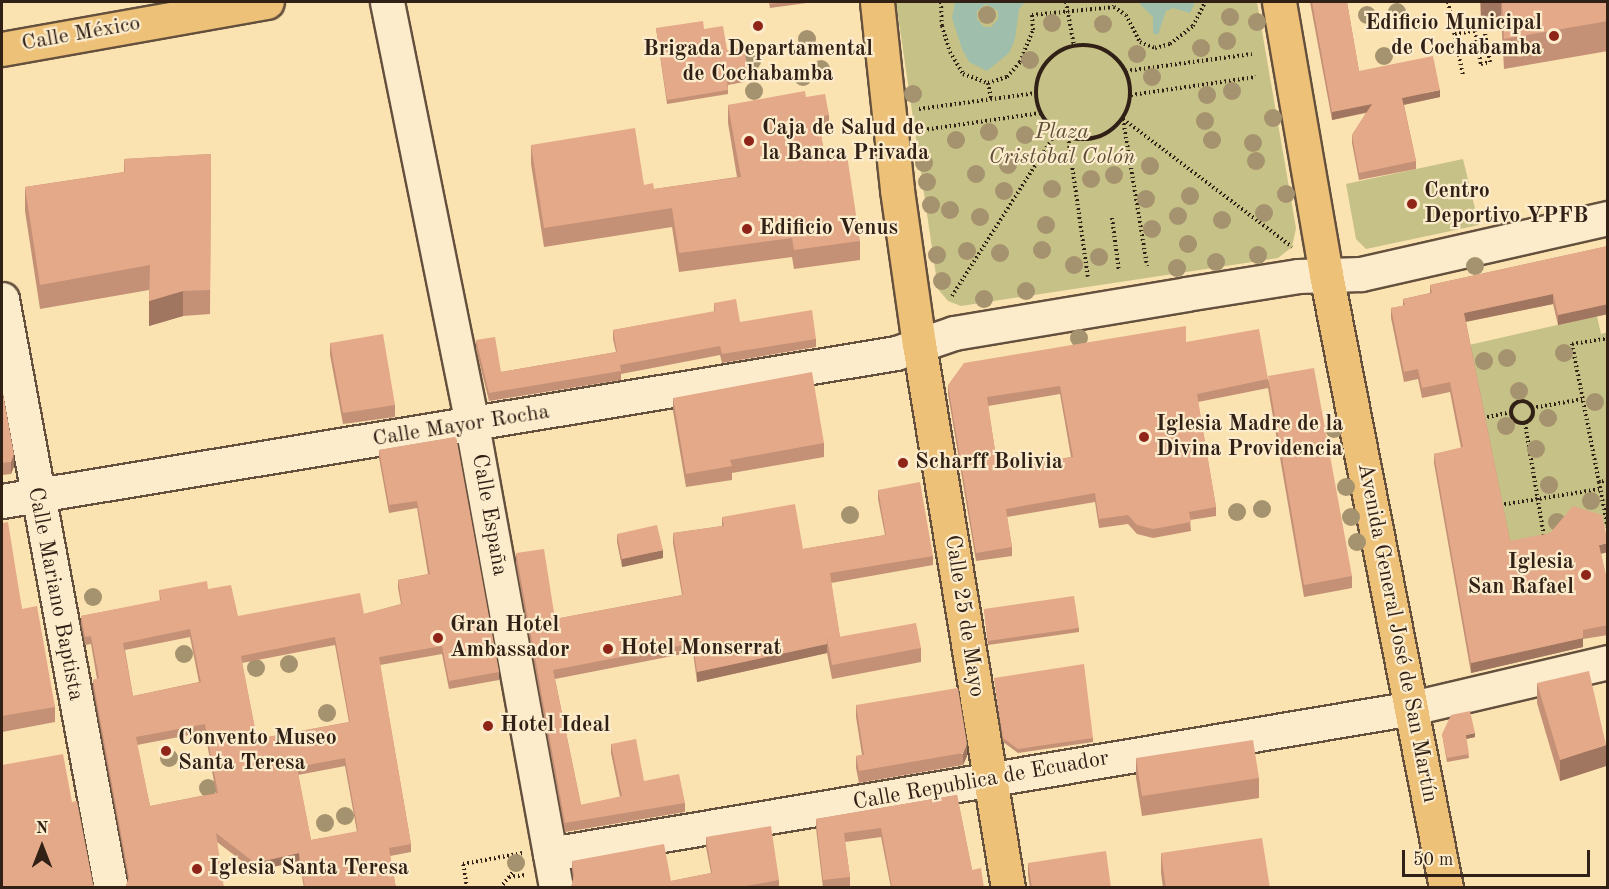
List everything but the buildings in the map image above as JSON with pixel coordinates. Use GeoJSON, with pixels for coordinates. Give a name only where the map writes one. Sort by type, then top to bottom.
{"type":"FeatureCollection","features":[{"type":"Feature","properties":{"kind":"main road","name":"Calle México"},"geometry":{"type":"LineString","coordinates":[[2,49],[267,2]]}},
{"type":"Feature","properties":{"kind":"main road"},"geometry":{"type":"LineString","coordinates":[[877,2],[897,190],[919,344]]}},
{"type":"Feature","properties":{"kind":"main road"},"geometry":{"type":"LineString","coordinates":[[1279,2],[1326,274]]}},
{"type":"Feature","properties":{"kind":"main road","name":"Avenida General José de San Martín"},"geometry":{"type":"LineString","coordinates":[[1326,274],[1413,708],[1446,888]]}},
{"type":"Feature","properties":{"kind":"main road","name":"Calle 25 de Mayo"},"geometry":{"type":"LineString","coordinates":[[919,344],[1008,888]]}},
{"type":"Feature","properties":{"kind":"street","name":"Calle España"},"geometry":{"type":"LineString","coordinates":[[387,2],[472,425],[556,888]]}},
{"type":"Feature","properties":{"kind":"street"},"geometry":{"type":"LineString","coordinates":[[919,344],[954,333],[1326,274],[1361,274],[1608,218]]}},
{"type":"Feature","properties":{"kind":"street","name":"Calle Mariano Baptista"},"geometry":{"type":"LineString","coordinates":[[2,299],[111,888]]}},
{"type":"Feature","properties":{"kind":"street","name":"Calle Mayor Rocha"},"geometry":{"type":"LineString","coordinates":[[2,501],[472,425],[896,352],[919,344]]}},
{"type":"Feature","properties":{"kind":"street","name":"Calle Republica de Ecuador"},"geometry":{"type":"LineString","coordinates":[[550,855],[1413,708],[1608,662]]}},
{"type":"Feature","properties":{"kind":"path"},"geometry":{"type":"LineString","coordinates":[[941,2],[942,26],[958,67],[974,81],[988,83],[1007,77],[1020,62],[1033,30],[1032,15],[1121,10],[1140,42],[1155,48],[1170,44],[1193,26],[1205,2]]}},
{"type":"Feature","properties":{"kind":"path"},"geometry":{"type":"LineString","coordinates":[[1066,2],[1074,46]]}},
{"type":"Feature","properties":{"kind":"path"},"geometry":{"type":"LineString","coordinates":[[1448,2],[1463,76]]}},
{"type":"Feature","properties":{"kind":"path"},"geometry":{"type":"LineString","coordinates":[[1453,28],[1503,18]]}},
{"type":"Feature","properties":{"kind":"path"},"geometry":{"type":"LineString","coordinates":[[1455,34],[1475,31],[1481,64],[1490,62],[1483,22]]}},
{"type":"Feature","properties":{"kind":"path"},"geometry":{"type":"LineString","coordinates":[[1123,119],[1096,137],[1068,137],[1057,131],[1041,113],[1036,93],[1038,76],[1046,62],[1074,46],[1103,49],[1126,71],[1131,96],[1123,119],[1147,266]]}},
{"type":"Feature","properties":{"kind":"path"},"geometry":{"type":"LineString","coordinates":[[1126,71],[1252,54]]}},
{"type":"Feature","properties":{"kind":"path"},"geometry":{"type":"LineString","coordinates":[[1131,96],[1256,77]]}},
{"type":"Feature","properties":{"kind":"path"},"geometry":{"type":"LineString","coordinates":[[988,83],[991,99]]}},
{"type":"Feature","properties":{"kind":"path"},"geometry":{"type":"LineString","coordinates":[[919,109],[1036,93]]}},
{"type":"Feature","properties":{"kind":"path"},"geometry":{"type":"LineString","coordinates":[[922,130],[1041,113]]}},
{"type":"Feature","properties":{"kind":"path"},"geometry":{"type":"LineString","coordinates":[[1123,119],[1292,248]]}},
{"type":"Feature","properties":{"kind":"path"},"geometry":{"type":"LineString","coordinates":[[952,296],[1057,131]]}},
{"type":"Feature","properties":{"kind":"path"},"geometry":{"type":"LineString","coordinates":[[1068,137],[1088,276]]}},
{"type":"Feature","properties":{"kind":"path"},"geometry":{"type":"LineString","coordinates":[[1112,218],[1119,271]]}},
{"type":"Feature","properties":{"kind":"path"},"geometry":{"type":"LineString","coordinates":[[1608,338],[1572,344],[1608,529]]}},
{"type":"Feature","properties":{"kind":"path"},"geometry":{"type":"LineString","coordinates":[[1484,418],[1511,412],[1520,402],[1533,408],[1583,399]]}},
{"type":"Feature","properties":{"kind":"path"},"geometry":{"type":"LineString","coordinates":[[1511,412],[1515,421],[1525,423],[1531,419],[1533,408]]}},
{"type":"Feature","properties":{"kind":"path"},"geometry":{"type":"LineString","coordinates":[[1525,423],[1545,543]]}},
{"type":"Feature","properties":{"kind":"path"},"geometry":{"type":"LineString","coordinates":[[1599,482],[1608,480]]}},
{"type":"Feature","properties":{"kind":"path"},"geometry":{"type":"LineString","coordinates":[[1500,505],[1600,489]]}},
{"type":"Feature","properties":{"kind":"path"},"geometry":{"type":"LineString","coordinates":[[467,888],[462,864],[530,852],[500,888]]}},
{"type":"Feature","properties":{"kind":"green space","name":"Plaza Cristobal Colón"},"geometry":{"type":"Polygon","coordinates":[[[896,2],[1257,2],[1296,228],[1292,247],[1278,258],[961,306],[948,301],[938,289],[896,2]]]}},
{"type":"Feature","properties":{"kind":"green space","name":"Centro Deportivo YPFB"},"geometry":{"type":"Polygon","coordinates":[[[1463,159],[1479,225],[1366,249],[1356,239],[1346,184],[1463,159]]]}},
{"type":"Feature","properties":{"kind":"green space"},"geometry":{"type":"Polygon","coordinates":[[[1597,316],[1601,334],[1608,332],[1607,526],[1510,551],[1469,345],[1597,316]]]}},
{"type":"Feature","properties":{"kind":"shaded area"},"geometry":{"type":"Polygon","coordinates":[[[955,2],[1042,2],[1024,3],[1019,9],[1015,39],[1009,53],[987,71],[969,62],[962,49],[952,18],[955,2]],[[986,4],[977,11],[977,19],[984,27],[991,27],[998,19],[998,11],[986,4]]]}},
{"type":"Feature","properties":{"kind":"shaded area"},"geometry":{"type":"Polygon","coordinates":[[[1138,2],[1195,2],[1190,13],[1173,8],[1166,11],[1158,35],[1153,33],[1153,17],[1138,2]]]}},
{"type":"Feature","properties":{"kind":"place","name":"Brigada Departamental de Cochabamba"},"geometry":{"type":"Point","coordinates":[758,26]}},
{"type":"Feature","properties":{"kind":"place","name":"Edificio Municipal de Cochabamba"},"geometry":{"type":"Point","coordinates":[1554,36]}},
{"type":"Feature","properties":{"kind":"place","name":"Caja de Salud de la Banca Privada"},"geometry":{"type":"Point","coordinates":[749,141]}},
{"type":"Feature","properties":{"kind":"place","name":"Centro Deportivo YPFB"},"geometry":{"type":"Point","coordinates":[1412,204]}},
{"type":"Feature","properties":{"kind":"place","name":"Edificio Venus"},"geometry":{"type":"Point","coordinates":[747,229]}},
{"type":"Feature","properties":{"kind":"place","name":"Iglesia Madre de la Divina Providencia"},"geometry":{"type":"Point","coordinates":[1144,437]}},
{"type":"Feature","properties":{"kind":"place","name":"Scharff Bolivia"},"geometry":{"type":"Point","coordinates":[903,463]}},
{"type":"Feature","properties":{"kind":"place","name":"Iglesia San Rafael"},"geometry":{"type":"Point","coordinates":[1586,575]}},
{"type":"Feature","properties":{"kind":"place","name":"Gran Hotel Ambassador"},"geometry":{"type":"Point","coordinates":[438,638]}},
{"type":"Feature","properties":{"kind":"place","name":"Hotel Monserrat"},"geometry":{"type":"Point","coordinates":[608,649]}},
{"type":"Feature","properties":{"kind":"place","name":"Hotel Ideal"},"geometry":{"type":"Point","coordinates":[488,726]}},
{"type":"Feature","properties":{"kind":"place","name":"Convento Museo Santa Teresa"},"geometry":{"type":"Point","coordinates":[166,751]}},
{"type":"Feature","properties":{"kind":"place","name":"Iglesia Santa Teresa"},"geometry":{"type":"Point","coordinates":[197,869]}}]}
